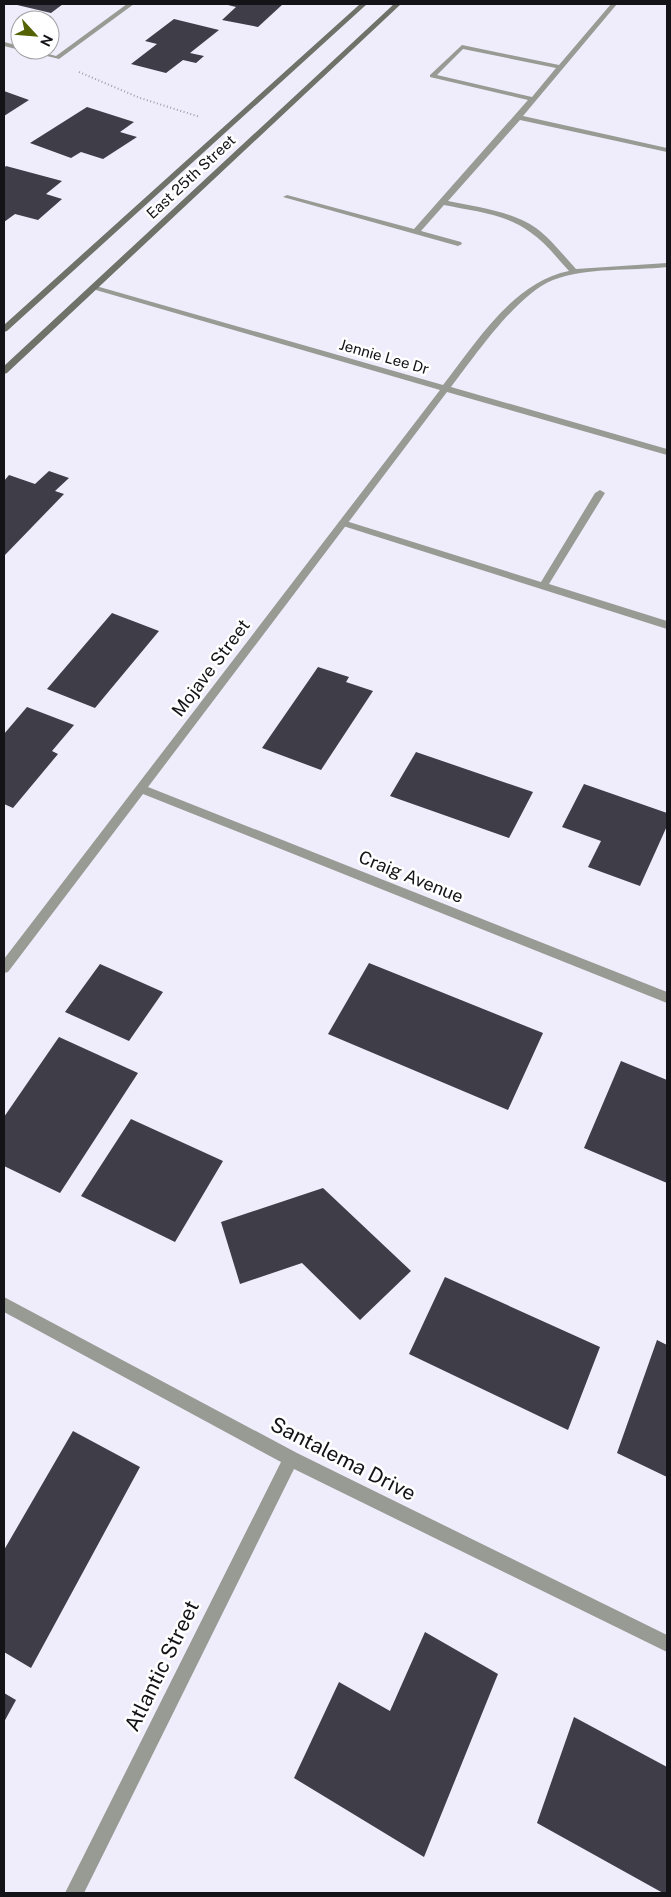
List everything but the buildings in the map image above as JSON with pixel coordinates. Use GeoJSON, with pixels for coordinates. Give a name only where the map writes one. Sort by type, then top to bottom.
{"type":"FeatureCollection","features":[{"type":"Feature","properties":{"kind":"street"},"geometry":{"type":"LineString","coordinates":[[60,56],[130,4]]}},
{"type":"Feature","properties":{"kind":"street","name":"East 25th Street"},"geometry":{"type":"LineString","coordinates":[[4,329],[364,4]]}},
{"type":"Feature","properties":{"kind":"street","name":"East 25th Street"},"geometry":{"type":"LineString","coordinates":[[4,372],[398,4]]}},
{"type":"Feature","properties":{"kind":"street"},"geometry":{"type":"LineString","coordinates":[[416,232],[533,100],[614,4]]}},
{"type":"Feature","properties":{"kind":"street"},"geometry":{"type":"LineString","coordinates":[[533,100],[432,76],[462,47],[560,68]]}},
{"type":"Feature","properties":{"kind":"street"},"geometry":{"type":"LineString","coordinates":[[518,117],[667,150]]}},
{"type":"Feature","properties":{"kind":"street"},"geometry":{"type":"LineString","coordinates":[[287,196],[458,244]]}},
{"type":"Feature","properties":{"kind":"street"},"geometry":{"type":"LineString","coordinates":[[443,202],[511,219],[526,225],[540,236],[574,272]]}},
{"type":"Feature","properties":{"kind":"street","name":"Mojave Street"},"geometry":{"type":"LineString","coordinates":[[4,968],[484,338],[524,296],[548,279],[574,272],[667,265]]}},
{"type":"Feature","properties":{"kind":"street","name":"Jennie Lee Dr"},"geometry":{"type":"LineString","coordinates":[[93,288],[667,452]]}},
{"type":"Feature","properties":{"kind":"street"},"geometry":{"type":"LineString","coordinates":[[544,585],[600,493]]}},
{"type":"Feature","properties":{"kind":"street"},"geometry":{"type":"LineString","coordinates":[[343,523],[667,625]]}},
{"type":"Feature","properties":{"kind":"street","name":"Craig Avenue"},"geometry":{"type":"LineString","coordinates":[[141,789],[667,998]]}},
{"type":"Feature","properties":{"kind":"street","name":"Santalema Drive"},"geometry":{"type":"LineString","coordinates":[[4,1304],[291,1459],[667,1644]]}},
{"type":"Feature","properties":{"kind":"street","name":"Atlantic Street"},"geometry":{"type":"LineString","coordinates":[[74,1893],[291,1459]]}},
{"type":"Feature","properties":{"kind":"path"},"geometry":{"type":"LineString","coordinates":[[60,60],[84,76],[140,98],[230,124]]}}]}
